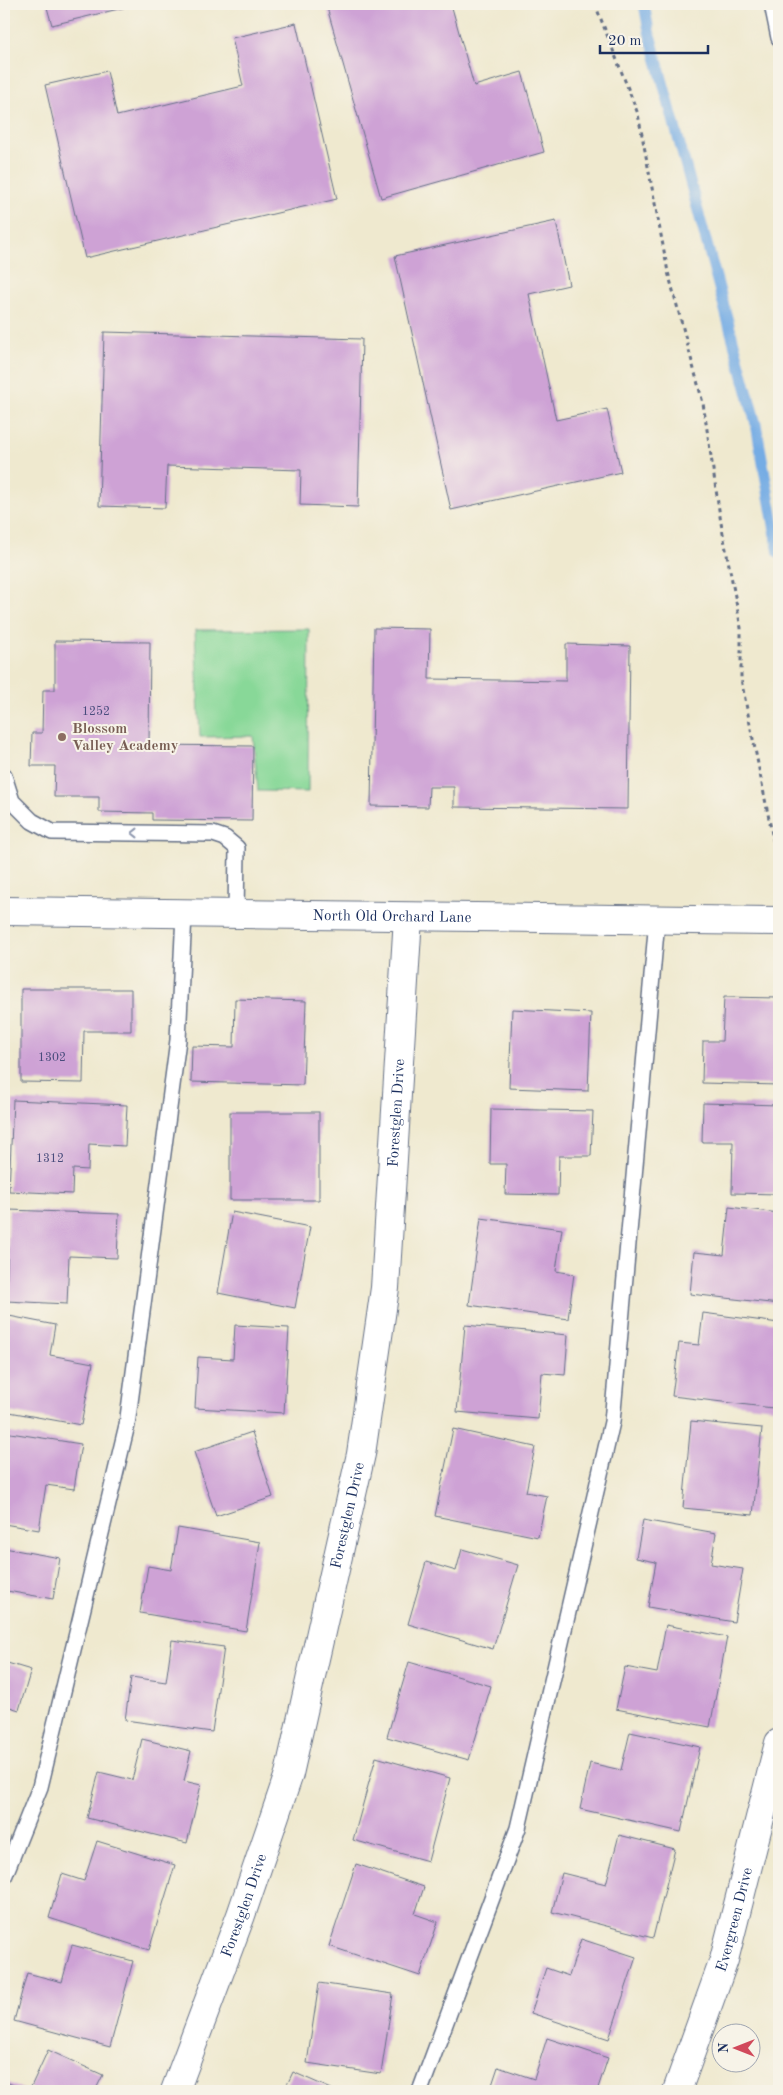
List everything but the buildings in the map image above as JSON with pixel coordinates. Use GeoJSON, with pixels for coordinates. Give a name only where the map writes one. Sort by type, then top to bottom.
{"type":"FeatureCollection","features":[{"type":"Feature","properties":{"kind":"street","name":"North Old Orchard Lane"},"geometry":{"type":"LineString","coordinates":[[4,911],[779,921]]}},
{"type":"Feature","properties":{"kind":"street","name":"Forestglen Drive"},"geometry":{"type":"LineString","coordinates":[[176,2091],[241,1915],[289,1774],[361,1454],[385,1288],[408,917]]}},
{"type":"Feature","properties":{"kind":"street","name":"Evergreen Drive"},"geometry":{"type":"LineString","coordinates":[[677,2091],[724,1960],[779,1743]]}},
{"type":"Feature","properties":{"kind":"lane"},"geometry":{"type":"LineString","coordinates":[[772,4],[779,38]]}},
{"type":"Feature","properties":{"kind":"lane"},"geometry":{"type":"LineString","coordinates":[[4,776],[12,801],[32,821],[52,832],[213,834],[225,838],[237,848],[236,915]]}},
{"type":"Feature","properties":{"kind":"lane"},"geometry":{"type":"LineString","coordinates":[[4,1877],[40,1787],[127,1425],[178,1040],[184,914]]}},
{"type":"Feature","properties":{"kind":"lane"},"geometry":{"type":"LineString","coordinates":[[420,2091],[518,1828],[612,1422],[657,920]]}},
{"type":"Feature","properties":{"kind":"path"},"geometry":{"type":"LineString","coordinates":[[596,4],[638,114],[668,272],[703,403],[721,523],[741,628],[741,678],[779,869]]}},
{"type":"Feature","properties":{"kind":"green space"},"geometry":{"type":"Polygon","coordinates":[[[309,629],[308,792],[258,791],[253,736],[200,737],[195,630],[309,629]]]}},
{"type":"Feature","properties":{"kind":"waterway"},"geometry":{"type":"LineString","coordinates":[[644,4],[649,31],[756,424],[779,553]]}},
{"type":"Feature","properties":{"kind":"place","name":"Blossom Valley Academy"},"geometry":{"type":"Point","coordinates":[62,737]}}]}
